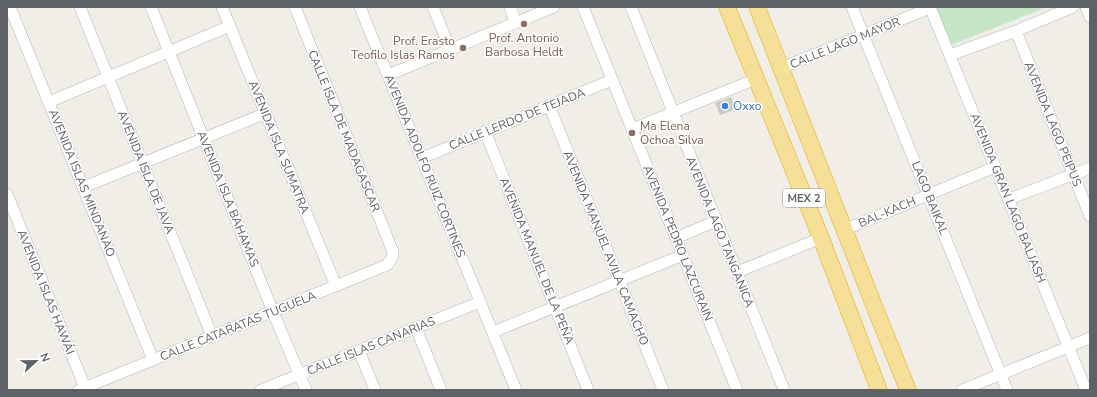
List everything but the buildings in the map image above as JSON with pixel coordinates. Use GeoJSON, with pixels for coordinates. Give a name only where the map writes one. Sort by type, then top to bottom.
{"type":"FeatureCollection","features":[{"type":"Feature","properties":{"kind":"highway","name":"MEX 2"},"geometry":{"type":"LineString","coordinates":[[727,7],[820,238],[879,390]]}},
{"type":"Feature","properties":{"kind":"highway","name":"MEX 2"},"geometry":{"type":"LineString","coordinates":[[757,7],[874,308],[908,390]]}},
{"type":"Feature","properties":{"kind":"highway"},"geometry":{"type":"LineString","coordinates":[[827,256],[835,265],[859,310],[864,312],[874,308]]}},
{"type":"Feature","properties":{"kind":"street","name":"AVENIDA ISLAS MINDANAO"},"geometry":{"type":"LineString","coordinates":[[10,7],[153,360]]}},
{"type":"Feature","properties":{"kind":"street","name":"AVENIDA ISLA DE JAVA"},"geometry":{"type":"LineString","coordinates":[[80,7],[212,336]]}},
{"type":"Feature","properties":{"kind":"street","name":"AVENIDA ISLA BAHAMAS"},"geometry":{"type":"LineString","coordinates":[[151,7],[273,312],[306,390]]}},
{"type":"Feature","properties":{"kind":"street","name":"AVENIDA ISLA SUMATRA"},"geometry":{"type":"LineString","coordinates":[[222,7],[336,286]]}},
{"type":"Feature","properties":{"kind":"street","name":"CALLE ISLA DE MADAGASCAR"},"geometry":{"type":"LineString","coordinates":[[295,7],[393,252],[393,256]]}},
{"type":"Feature","properties":{"kind":"street","name":"AVENIDA ADOLFO RUIZ CORTINES"},"geometry":{"type":"LineString","coordinates":[[360,7],[516,390]]}},
{"type":"Feature","properties":{"kind":"street"},"geometry":{"type":"LineString","coordinates":[[433,7],[450,49]]}},
{"type":"Feature","properties":{"kind":"street"},"geometry":{"type":"LineString","coordinates":[[510,7],[516,23]]}},
{"type":"Feature","properties":{"kind":"street"},"geometry":{"type":"LineString","coordinates":[[388,75],[554,7]]}},
{"type":"Feature","properties":{"kind":"street","name":"AVENIDA PEDRO LAZCURAIN"},"geometry":{"type":"LineString","coordinates":[[583,7],[737,390]]}},
{"type":"Feature","properties":{"kind":"street","name":"AVENIDA LAGO TANGANICA"},"geometry":{"type":"LineString","coordinates":[[631,7],[784,390]]}},
{"type":"Feature","properties":{"kind":"street","name":"LAGO BAIKAL"},"geometry":{"type":"LineString","coordinates":[[852,7],[929,194],[1007,390]]}},
{"type":"Feature","properties":{"kind":"street"},"geometry":{"type":"LineString","coordinates":[[950,54],[1016,31],[1073,7]]}},
{"type":"Feature","properties":{"kind":"street"},"geometry":{"type":"LineString","coordinates":[[1086,7],[1090,18]]}},
{"type":"Feature","properties":{"kind":"street","name":"CALLE LAGO MAYOR"},"geometry":{"type":"LineString","coordinates":[[781,68],[930,8]]}},
{"type":"Feature","properties":{"kind":"street","name":"AVENIDA GRAN LAGO BALJASH"},"geometry":{"type":"LineString","coordinates":[[930,8],[1086,390]]}},
{"type":"Feature","properties":{"kind":"street"},"geometry":{"type":"LineString","coordinates":[[49,102],[230,26]]}},
{"type":"Feature","properties":{"kind":"street","name":"AVENIDA LAGO PEIPUS"},"geometry":{"type":"LineString","coordinates":[[1016,31],[1090,216]]}},
{"type":"Feature","properties":{"kind":"street"},"geometry":{"type":"LineString","coordinates":[[632,129],[756,79]]}},
{"type":"Feature","properties":{"kind":"street","name":"CALLE LERDO DE TEJADA"},"geometry":{"type":"LineString","coordinates":[[422,158],[612,80]]}},
{"type":"Feature","properties":{"kind":"street","name":"AVENIDA MANUEL AVILA CAMACHO"},"geometry":{"type":"LineString","coordinates":[[549,105],[663,390]]}},
{"type":"Feature","properties":{"kind":"street"},"geometry":{"type":"LineString","coordinates":[[84,187],[266,113]]}},
{"type":"Feature","properties":{"kind":"street","name":"AVENIDA MANUEL DE LA PEÑA"},"geometry":{"type":"LineString","coordinates":[[485,131],[588,390]]}},
{"type":"Feature","properties":{"kind":"street","name":"BAL-KACH"},"geometry":{"type":"LineString","coordinates":[[844,230],[995,168]]}},
{"type":"Feature","properties":{"kind":"street"},"geometry":{"type":"LineString","coordinates":[[1009,199],[1090,168]]}},
{"type":"Feature","properties":{"kind":"street","name":"AVENIDA ISLAS HAWÁI"},"geometry":{"type":"LineString","coordinates":[[7,194],[83,389]]}},
{"type":"Feature","properties":{"kind":"street"},"geometry":{"type":"LineString","coordinates":[[676,238],[716,221]]}},
{"type":"Feature","properties":{"kind":"street"},"geometry":{"type":"LineString","coordinates":[[737,272],[820,238]]}},
{"type":"Feature","properties":{"kind":"street"},"geometry":{"type":"LineString","coordinates":[[493,332],[683,255]]}},
{"type":"Feature","properties":{"kind":"street","name":"CALLE CATARATAS TUGUELA"},"geometry":{"type":"LineString","coordinates":[[83,389],[387,265],[393,256]]}},
{"type":"Feature","properties":{"kind":"street","name":"CALLE ISLAS CANARIAS"},"geometry":{"type":"LineString","coordinates":[[261,390],[480,302]]}},
{"type":"Feature","properties":{"kind":"street"},"geometry":{"type":"LineString","coordinates":[[416,328],[441,390]]}},
{"type":"Feature","properties":{"kind":"street"},"geometry":{"type":"LineString","coordinates":[[962,390],[1090,338]]}},
{"type":"Feature","properties":{"kind":"street"},"geometry":{"type":"LineString","coordinates":[[359,351],[375,390]]}},
{"type":"Feature","properties":{"kind":"green space"},"geometry":{"type":"Polygon","coordinates":[[[936,7],[1047,7],[951,45],[936,7]]]}},
{"type":"Feature","properties":{"kind":"place","name":"Prof. Antonio Barbosa Heldt"},"geometry":{"type":"Point","coordinates":[524,24]}},
{"type":"Feature","properties":{"kind":"place","name":"Prof. Erasto Teofilo Islas Ramos"},"geometry":{"type":"Point","coordinates":[463,48]}},
{"type":"Feature","properties":{"kind":"place","name":"Oxxo"},"geometry":{"type":"Point","coordinates":[725,106]}},
{"type":"Feature","properties":{"kind":"place","name":"Ma Elena Ochoa Silva"},"geometry":{"type":"Point","coordinates":[632,133]}}]}
